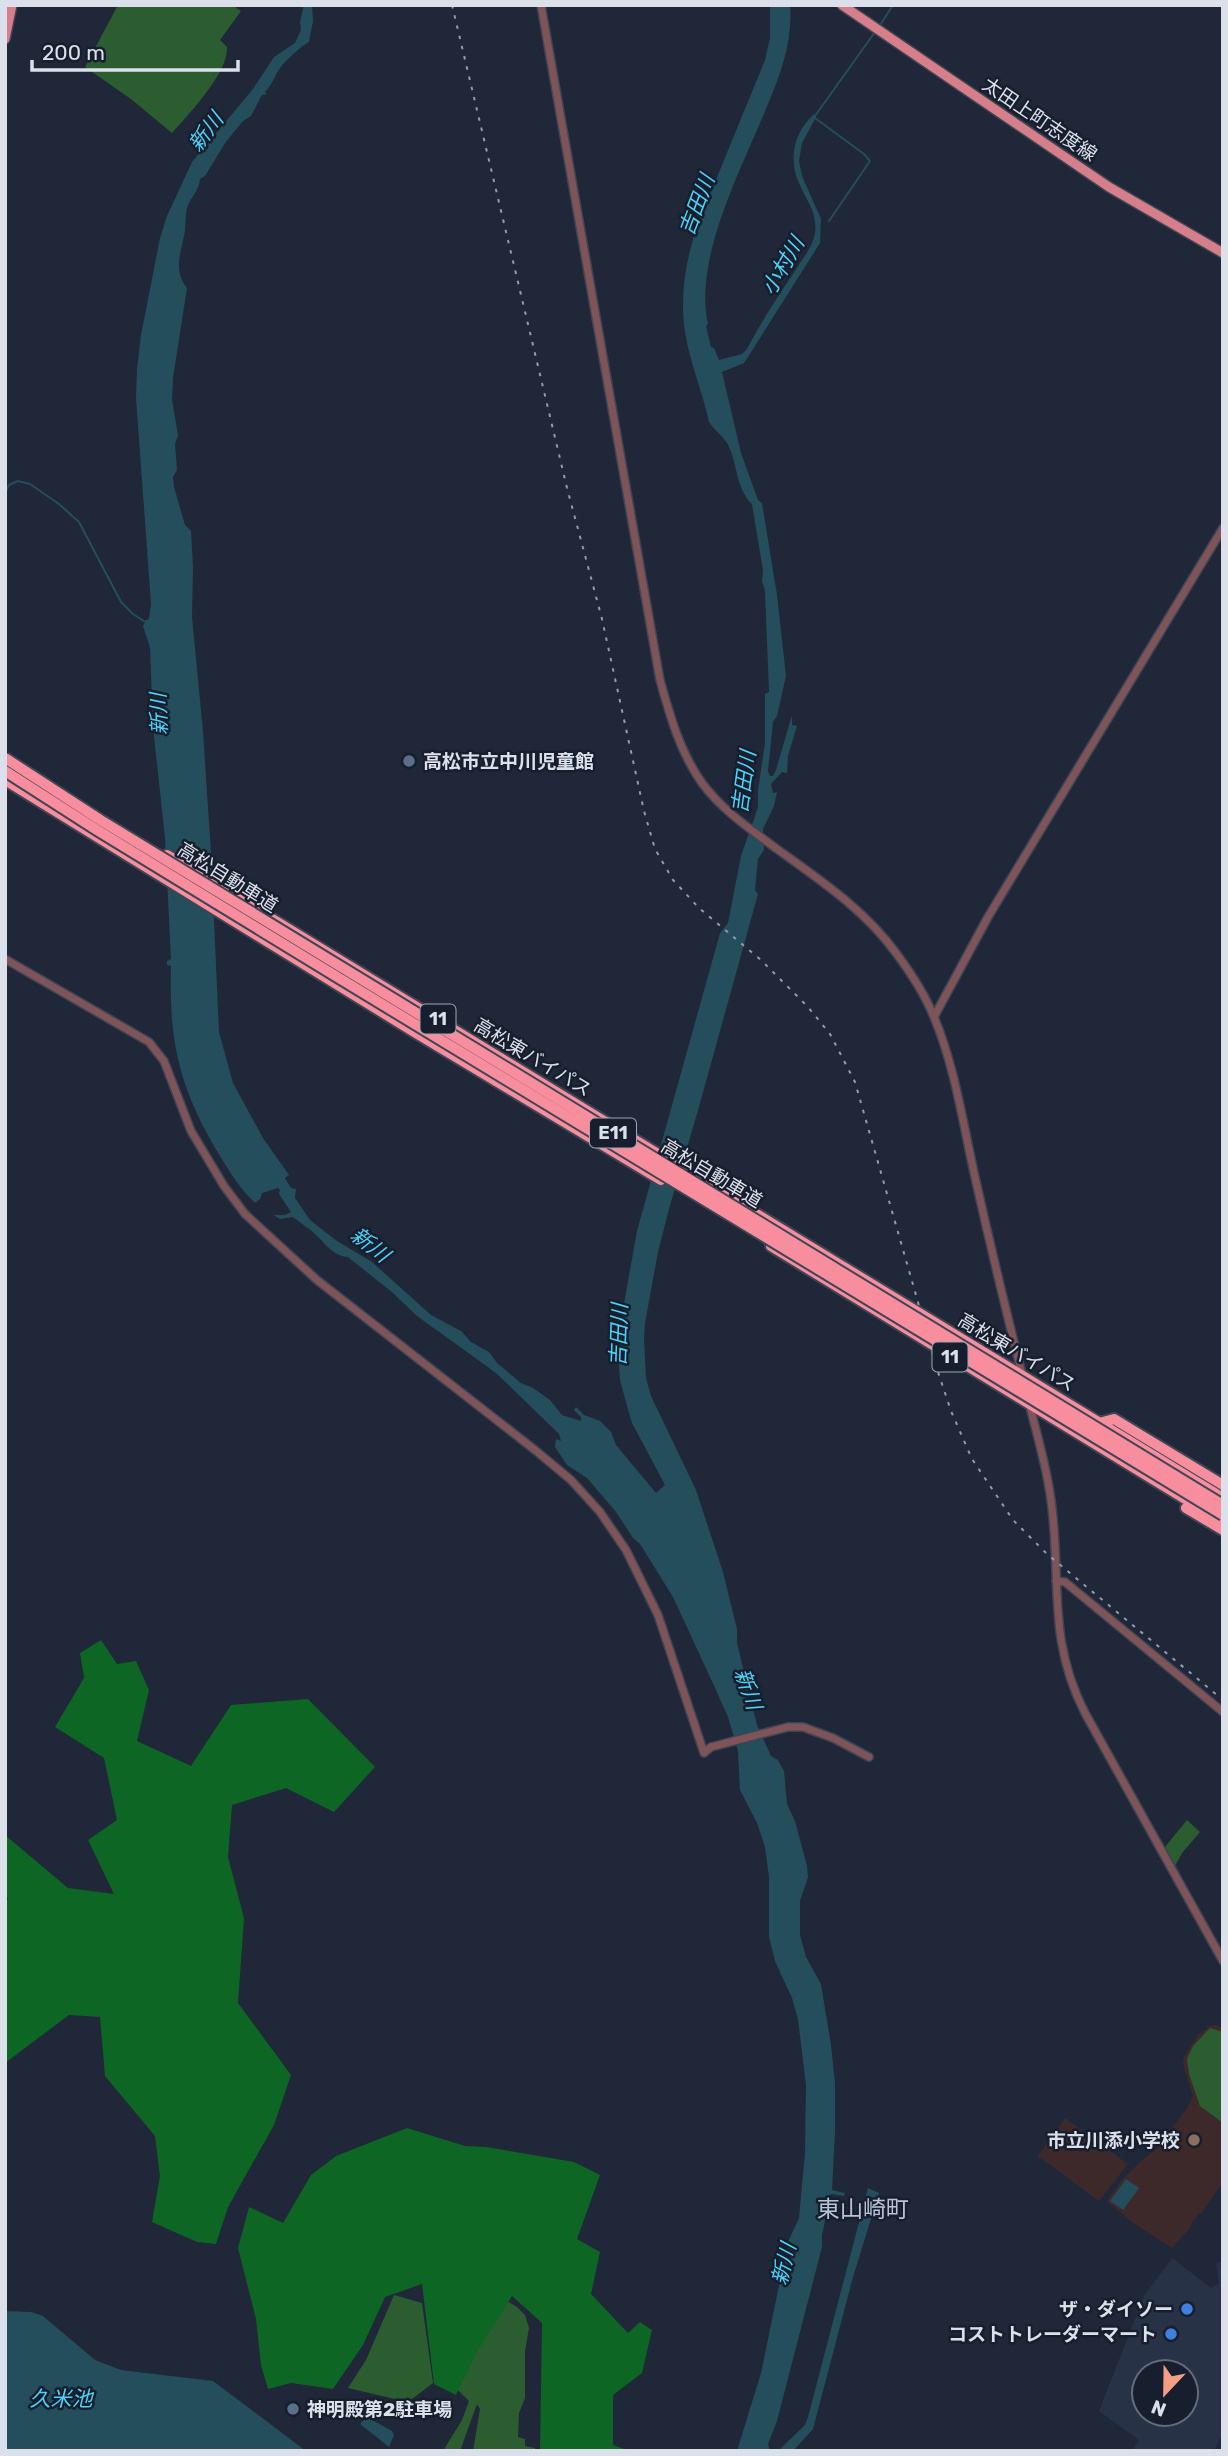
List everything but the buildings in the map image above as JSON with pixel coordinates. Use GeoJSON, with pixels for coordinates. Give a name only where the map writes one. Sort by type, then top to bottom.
{"type":"FeatureCollection","features":[{"type":"Feature","properties":{"kind":"highway","name":"高松東バイパス"},"geometry":{"type":"LineString","coordinates":[[5,752],[105,818],[1023,1377],[1099,1423],[1219,1489]]}},
{"type":"Feature","properties":{"kind":"highway","name":"高松自動車道"},"geometry":{"type":"LineString","coordinates":[[5,758],[102,821],[1223,1505]]}},
{"type":"Feature","properties":{"kind":"highway","name":"高松自動車道"},"geometry":{"type":"LineString","coordinates":[[5,771],[339,978],[1223,1515]]}},
{"type":"Feature","properties":{"kind":"highway","name":"高松東バイパス"},"geometry":{"type":"LineString","coordinates":[[5,780],[1223,1522]]}},
{"type":"Feature","properties":{"kind":"highway"},"geometry":{"type":"LineString","coordinates":[[1090,1441],[1095,1452],[1223,1530]]}},
{"type":"Feature","properties":{"kind":"main road"},"geometry":{"type":"LineString","coordinates":[[5,39],[12,5]]}},
{"type":"Feature","properties":{"kind":"main road","name":"太田上町志度線"},"geometry":{"type":"LineString","coordinates":[[842,5],[1109,187],[1223,253]]}},
{"type":"Feature","properties":{"kind":"street"},"geometry":{"type":"LineString","coordinates":[[541,5],[660,680],[672,722],[686,757],[702,783],[744,825],[836,891],[882,935],[916,983],[934,1017],[950,1069],[1051,1497],[1059,1637],[1073,1690],[1223,1961]]}},
{"type":"Feature","properties":{"kind":"street"},"geometry":{"type":"LineString","coordinates":[[934,1017],[988,918],[1223,528]]}},
{"type":"Feature","properties":{"kind":"street"},"geometry":{"type":"LineString","coordinates":[[5,959],[149,1042],[164,1061],[191,1131],[223,1185],[245,1214],[317,1280],[571,1480],[600,1512],[626,1550],[658,1615],[705,1753],[711,1748],[788,1727],[803,1727],[869,1757]]}},
{"type":"Feature","properties":{"kind":"street"},"geometry":{"type":"LineString","coordinates":[[1056,1581],[1065,1582],[1223,1712]]}},
{"type":"Feature","properties":{"kind":"shaded area","name":"市立川添小学校"},"geometry":{"type":"Polygon","coordinates":[[[1216,2025],[1223,2029],[1223,2182],[1192,2226],[1172,2248],[1133,2223],[1107,2201],[1121,2181],[1157,2149],[1187,2108],[1193,2096],[1183,2064],[1184,2057],[1198,2035],[1216,2025]]]}},
{"type":"Feature","properties":{"kind":"shaded area"},"geometry":{"type":"Polygon","coordinates":[[[1065,2118],[1128,2164],[1099,2201],[1038,2156],[1065,2118]]]}},
{"type":"Feature","properties":{"kind":"shaded area"},"geometry":{"type":"Polygon","coordinates":[[[1172,2258],[1211,2288],[1219,2283],[1216,2263],[1223,2262],[1223,2432],[1214,2451],[1132,2451],[1139,2440],[1099,2411],[1144,2296],[1172,2258]]]}},
{"type":"Feature","properties":{"kind":"green space"},"geometry":{"type":"Polygon","coordinates":[[[118,5],[232,5],[241,11],[220,40],[227,47],[222,68],[197,104],[172,133],[131,99],[85,67],[118,5]]]}},
{"type":"Feature","properties":{"kind":"green space"},"geometry":{"type":"Polygon","coordinates":[[[101,1640],[117,1664],[136,1661],[149,1690],[137,1741],[191,1766],[231,1705],[308,1699],[375,1767],[334,1812],[286,1788],[232,1805],[228,1857],[244,1918],[238,2003],[291,2075],[274,2125],[228,2207],[216,2244],[197,2242],[152,2222],[160,2176],[155,2136],[105,2076],[100,2017],[69,2015],[5,2063],[5,1901],[8,1899],[5,1894],[5,1835],[68,1888],[114,1894],[88,1840],[117,1820],[104,1758],[55,1727],[84,1678],[80,1653],[101,1640]]]}},
{"type":"Feature","properties":{"kind":"green space"},"geometry":{"type":"Polygon","coordinates":[[[1187,1820],[1200,1832],[1175,1866],[1165,1847],[1187,1820]]]}},
{"type":"Feature","properties":{"kind":"green space"},"geometry":{"type":"Polygon","coordinates":[[[1210,2028],[1223,2032],[1223,2123],[1200,2106],[1189,2074],[1187,2059],[1193,2046],[1210,2028]]]}},
{"type":"Feature","properties":{"kind":"green space"},"geometry":{"type":"Polygon","coordinates":[[[407,2128],[465,2146],[574,2162],[600,2175],[577,2239],[600,2252],[591,2294],[628,2333],[640,2322],[652,2330],[642,2373],[613,2395],[613,2445],[630,2451],[540,2451],[542,2323],[512,2296],[478,2350],[456,2395],[434,2384],[422,2284],[385,2297],[363,2345],[333,2389],[291,2383],[268,2389],[261,2365],[256,2319],[238,2248],[249,2207],[283,2223],[311,2175],[336,2156],[407,2128]]]}},
{"type":"Feature","properties":{"kind":"green space"},"geometry":{"type":"Polygon","coordinates":[[[394,2295],[422,2303],[433,2383],[408,2402],[348,2388],[366,2360],[394,2295]]]}},
{"type":"Feature","properties":{"kind":"green space"},"geometry":{"type":"Polygon","coordinates":[[[504,2299],[525,2315],[529,2328],[525,2351],[525,2398],[519,2413],[518,2437],[525,2439],[525,2446],[535,2448],[536,2451],[473,2451],[480,2409],[477,2404],[460,2451],[443,2451],[462,2420],[469,2401],[457,2389],[504,2299]]]}},
{"type":"Feature","properties":{"kind":"water","name":"新川"},"geometry":{"type":"Polygon","coordinates":[[[304,5],[312,5],[313,21],[309,42],[281,66],[265,92],[267,94],[262,95],[251,116],[243,121],[225,143],[205,176],[200,179],[187,208],[179,260],[182,281],[187,288],[173,378],[172,400],[178,435],[175,444],[177,470],[173,477],[185,525],[191,531],[192,617],[211,853],[219,1032],[233,1083],[263,1138],[289,1175],[285,1178],[291,1188],[296,1189],[295,1198],[310,1220],[337,1241],[372,1262],[431,1315],[461,1331],[471,1342],[489,1352],[497,1363],[521,1383],[550,1400],[562,1415],[581,1421],[581,1417],[574,1410],[576,1407],[584,1415],[600,1421],[611,1432],[616,1445],[656,1493],[665,1485],[632,1423],[620,1380],[620,1326],[637,1231],[720,933],[728,923],[741,856],[758,807],[765,743],[765,694],[769,692],[765,590],[752,504],[742,490],[727,443],[709,422],[684,328],[684,281],[699,221],[765,60],[770,38],[770,5],[790,5],[790,31],[785,56],[773,92],[723,212],[708,270],[706,326],[711,347],[719,360],[742,354],[747,349],[812,243],[815,219],[796,174],[794,155],[802,129],[814,114],[816,117],[802,143],[799,161],[802,176],[821,219],[820,243],[744,363],[722,372],[741,453],[758,500],[762,503],[777,595],[786,676],[777,716],[773,722],[768,771],[770,776],[773,776],[776,770],[792,715],[792,725],[797,726],[788,756],[787,773],[782,772],[771,784],[773,793],[777,792],[774,806],[763,829],[764,850],[758,859],[755,890],[758,894],[669,1209],[658,1252],[644,1339],[646,1378],[651,1396],[696,1490],[723,1572],[757,1725],[771,1756],[778,1760],[784,1771],[787,1804],[795,1821],[807,1866],[808,1877],[800,1901],[800,1935],[806,1957],[821,1984],[831,2045],[835,2083],[832,2190],[845,2193],[844,2196],[831,2194],[822,2247],[777,2421],[768,2444],[770,2451],[737,2451],[761,2373],[788,2242],[799,2218],[805,2153],[806,2085],[798,2019],[792,1998],[775,1961],[769,1937],[769,1877],[765,1847],[757,1823],[740,1790],[738,1751],[728,1717],[673,1597],[640,1544],[616,1512],[587,1478],[567,1465],[555,1447],[556,1439],[561,1441],[559,1434],[496,1373],[417,1316],[348,1257],[334,1252],[293,1217],[280,1219],[273,1215],[291,1212],[278,1188],[262,1193],[255,1203],[243,1190],[214,1146],[192,1102],[178,1060],[172,1016],[171,966],[167,965],[167,961],[171,959],[165,838],[153,727],[150,648],[143,626],[149,619],[151,604],[136,398],[141,335],[160,238],[192,162],[253,89],[274,57],[295,43],[301,30],[304,5]]]}},
{"type":"Feature","properties":{"kind":"water"},"geometry":{"type":"Polygon","coordinates":[[[1126,2179],[1139,2188],[1123,2210],[1110,2201],[1126,2179]]]}},
{"type":"Feature","properties":{"kind":"water"},"geometry":{"type":"Polygon","coordinates":[[[868,2188],[879,2193],[853,2277],[813,2429],[793,2451],[778,2451],[805,2425],[808,2417],[868,2188]]]}},
{"type":"Feature","properties":{"kind":"water","name":"久米池"},"geometry":{"type":"Polygon","coordinates":[[[5,2311],[31,2312],[43,2316],[95,2360],[121,2370],[213,2381],[306,2451],[5,2451],[5,2311]]]}},
{"type":"Feature","properties":{"kind":"water"},"geometry":{"type":"Polygon","coordinates":[[[367,2417],[392,2431],[394,2435],[389,2447],[360,2424],[367,2417]]]}},
{"type":"Feature","properties":{"kind":"waterway","name":"小村川"},"geometry":{"type":"LineString","coordinates":[[880,25],[893,5]]}},
{"type":"Feature","properties":{"kind":"waterway","name":"小村川"},"geometry":{"type":"LineString","coordinates":[[815,116],[875,32]]}},
{"type":"Feature","properties":{"kind":"waterway"},"geometry":{"type":"LineString","coordinates":[[815,118],[870,161],[829,221]]}},
{"type":"Feature","properties":{"kind":"waterway"},"geometry":{"type":"LineString","coordinates":[[5,493],[9,485],[18,481],[30,484],[79,522],[121,602],[147,623]]}},
{"type":"Feature","properties":{"kind":"railway"},"geometry":{"type":"LineString","coordinates":[[452,5],[567,488],[602,619],[644,811],[655,849],[673,880],[699,908],[762,961],[808,1007],[830,1034],[855,1082],[938,1372],[972,1459],[1013,1520],[1047,1554],[1223,1700]]}},
{"type":"Feature","properties":{"kind":"place","name":"高松市立中川児童館"},"geometry":{"type":"Point","coordinates":[409,761]}},
{"type":"Feature","properties":{"kind":"place","name":"市立川添小学校"},"geometry":{"type":"Point","coordinates":[1194,2140]}},
{"type":"Feature","properties":{"kind":"place","name":"ザ・ダイソー"},"geometry":{"type":"Point","coordinates":[1187,2309]}},
{"type":"Feature","properties":{"kind":"place","name":"コストトレーダーマート"},"geometry":{"type":"Point","coordinates":[1171,2334]}},
{"type":"Feature","properties":{"kind":"place","name":"神明殿第2駐車場"},"geometry":{"type":"Point","coordinates":[293,2409]}},
{"type":"Feature","properties":{"kind":"district","name":"東山崎町"},"geometry":{"type":"Point","coordinates":[863,2209]}},
{"type":"Feature","properties":{"kind":"water label","name":"吉田川"},"geometry":{"type":"Point","coordinates":[697,205]}},
{"type":"Feature","properties":{"kind":"water label","name":"吉田川"},"geometry":{"type":"Point","coordinates":[744,782]}},
{"type":"Feature","properties":{"kind":"water label","name":"吉田川"},"geometry":{"type":"Point","coordinates":[619,1335]}}]}
